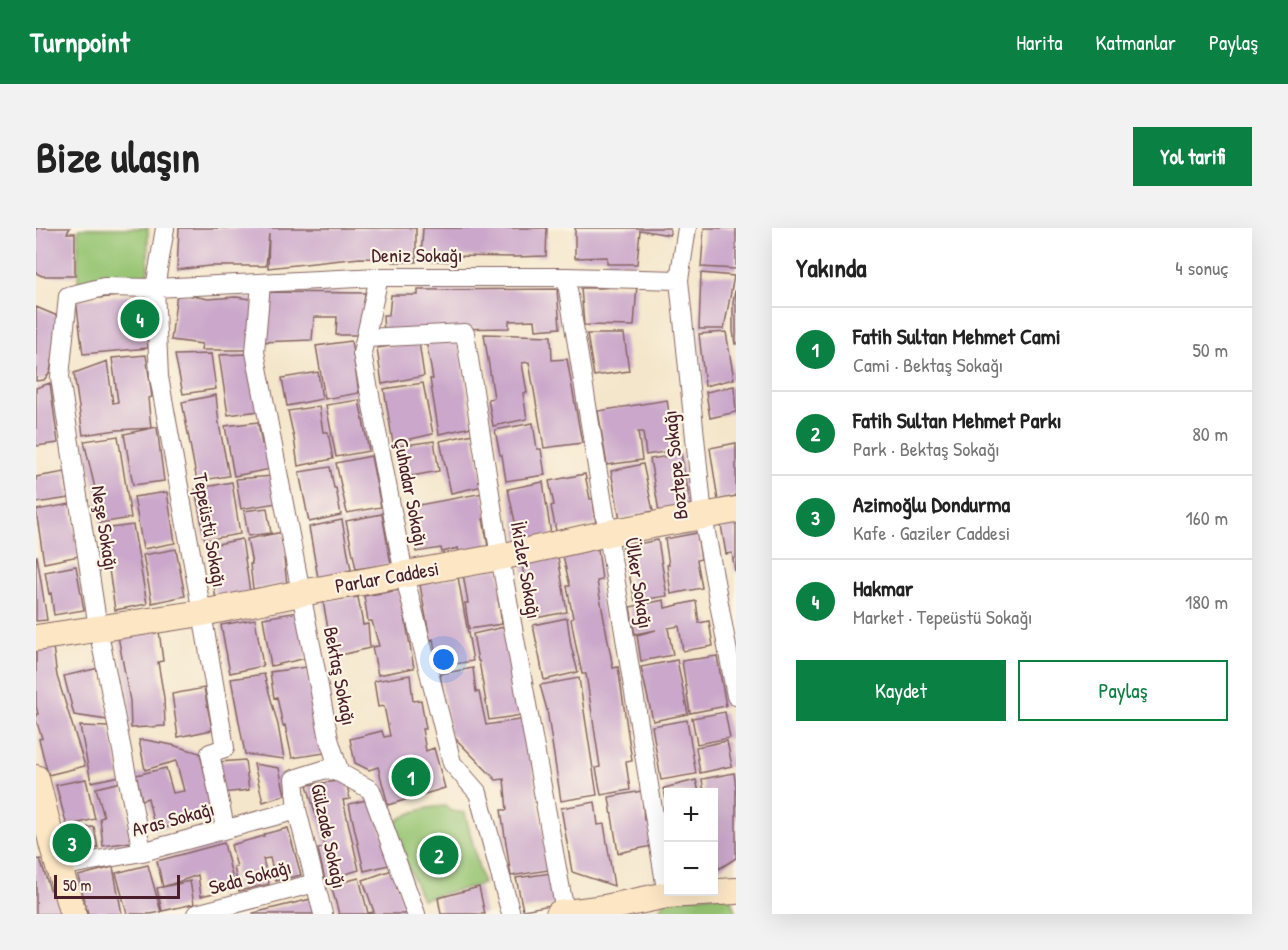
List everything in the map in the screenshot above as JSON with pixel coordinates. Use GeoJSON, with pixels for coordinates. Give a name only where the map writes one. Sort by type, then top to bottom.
{"type":"FeatureCollection","features":[{"type":"Feature","properties":{"kind":"street","name":"Tepeüstü Sokağı"},"geometry":{"type":"LineString","coordinates":[[165,228],[155,288],[159,377],[225,748],[210,753],[225,828]]}},
{"type":"Feature","properties":{"kind":"street","name":"Boztepe Sokağı"},"geometry":{"type":"LineString","coordinates":[[687,228],[679,280],[703,516],[736,696]]}},
{"type":"Feature","properties":{"kind":"street","name":"Deniz Sokağı"},"geometry":{"type":"LineString","coordinates":[[155,288],[379,277],[679,280]]}},
{"type":"Feature","properties":{"kind":"street","name":"Çuhadar Sokağı"},"geometry":{"type":"LineString","coordinates":[[379,277],[362,353],[404,574],[452,764],[478,794],[512,914]]}},
{"type":"Feature","properties":{"kind":"street","name":"Ülker Sokağı"},"geometry":{"type":"LineString","coordinates":[[566,278],[664,877]]}},
{"type":"Feature","properties":{"kind":"street","name":"Bektaş Sokağı"},"geometry":{"type":"LineString","coordinates":[[261,284],[255,352],[329,739],[340,773]]}},
{"type":"Feature","properties":{"kind":"street","name":"Neşe Sokağı"},"geometry":{"type":"LineString","coordinates":[[142,852],[98,628],[60,377],[68,296],[104,287],[155,288]]}},
{"type":"Feature","properties":{"kind":"street","name":"İkizler Sokağı"},"geometry":{"type":"LineString","coordinates":[[366,338],[465,333],[500,557],[562,913]]}},
{"type":"Feature","properties":{"kind":"street","name":"Parlar Caddesi"},"geometry":{"type":"LineString","coordinates":[[36,638],[202,614],[301,593],[500,557],[608,533],[736,510]]}},
{"type":"Feature","properties":{"kind":"street","name":"Gülzade Sokağı"},"geometry":{"type":"LineString","coordinates":[[323,914],[297,810],[294,779],[326,769],[340,773]]}},
{"type":"Feature","properties":{"kind":"street"},"geometry":{"type":"LineString","coordinates":[[340,773],[371,790],[416,914]]}},
{"type":"Feature","properties":{"kind":"street"},"geometry":{"type":"LineString","coordinates":[[36,778],[49,855],[72,914]]}},
{"type":"Feature","properties":{"kind":"street","name":"Aras Sokağı"},"geometry":{"type":"LineString","coordinates":[[49,855],[142,852],[297,810]]}},
{"type":"Feature","properties":{"kind":"street","name":"Seda Sokağı"},"geometry":{"type":"LineString","coordinates":[[196,914],[315,883]]}},
{"type":"Feature","properties":{"kind":"street"},"geometry":{"type":"LineString","coordinates":[[718,892],[736,891]]}},
{"type":"Feature","properties":{"kind":"street"},"geometry":{"type":"LineString","coordinates":[[562,913],[606,911],[664,896]]}},
{"type":"Feature","properties":{"kind":"green space"},"geometry":{"type":"Polygon","coordinates":[[[79,228],[148,228],[148,281],[78,286],[79,228]]]}},
{"type":"Feature","properties":{"kind":"green space"},"geometry":{"type":"Polygon","coordinates":[[[445,806],[451,811],[465,813],[483,884],[422,899],[390,826],[416,812],[445,806]]]}},
{"type":"Feature","properties":{"kind":"green space"},"geometry":{"type":"Polygon","coordinates":[[[729,894],[736,914],[658,914],[666,899],[729,894]]]}},
{"type":"Feature","properties":{"kind":"building"},"geometry":{"type":"Polygon","coordinates":[[[36,228],[70,228],[67,233],[75,233],[75,276],[42,276],[36,273],[36,228]]]}},
{"type":"Feature","properties":{"kind":"building"},"geometry":{"type":"Polygon","coordinates":[[[179,228],[416,228],[416,262],[360,258],[268,268],[269,234],[266,266],[209,266],[177,270],[179,228]]]}},
{"type":"Feature","properties":{"kind":"building"},"geometry":{"type":"Polygon","coordinates":[[[423,228],[547,228],[546,256],[454,256],[454,262],[421,260],[423,228]]]}},
{"type":"Feature","properties":{"kind":"building"},"geometry":{"type":"Polygon","coordinates":[[[575,228],[670,228],[670,235],[640,230],[637,264],[607,264],[607,257],[575,258],[575,228]]]}},
{"type":"Feature","properties":{"kind":"building"},"geometry":{"type":"Polygon","coordinates":[[[704,228],[736,228],[736,269],[701,267],[704,228]]]}},
{"type":"Feature","properties":{"kind":"building"},"geometry":{"type":"Polygon","coordinates":[[[701,273],[734,276],[724,329],[699,329],[701,273]]]}},
{"type":"Feature","properties":{"kind":"building"},"geometry":{"type":"Polygon","coordinates":[[[637,285],[634,326],[584,325],[581,288],[637,285]]]}},
{"type":"Feature","properties":{"kind":"building"},"geometry":{"type":"Polygon","coordinates":[[[557,289],[560,328],[536,330],[535,320],[509,321],[509,328],[449,329],[384,336],[383,315],[389,315],[391,295],[418,295],[418,290],[557,289]]]}},
{"type":"Feature","properties":{"kind":"building"},"geometry":{"type":"Polygon","coordinates":[[[736,291],[736,344],[733,331],[736,291]]]}},
{"type":"Feature","properties":{"kind":"building"},"geometry":{"type":"Polygon","coordinates":[[[264,292],[365,293],[361,335],[336,335],[337,317],[314,317],[312,340],[260,342],[264,292]]]}},
{"type":"Feature","properties":{"kind":"building"},"geometry":{"type":"Polygon","coordinates":[[[177,293],[208,299],[236,297],[257,300],[250,350],[201,350],[202,344],[171,340],[177,293]]]}},
{"type":"Feature","properties":{"kind":"building"},"geometry":{"type":"Polygon","coordinates":[[[143,294],[148,348],[83,354],[76,300],[143,294]]]}},
{"type":"Feature","properties":{"kind":"building"},"geometry":{"type":"Polygon","coordinates":[[[36,307],[60,317],[50,372],[44,380],[36,381],[36,307]]]}},
{"type":"Feature","properties":{"kind":"building"},"geometry":{"type":"Polygon","coordinates":[[[726,332],[734,379],[705,386],[699,334],[726,332]]]}},
{"type":"Feature","properties":{"kind":"building"},"geometry":{"type":"Polygon","coordinates":[[[484,334],[551,336],[552,360],[567,359],[582,443],[544,448],[529,362],[522,363],[527,393],[523,393],[527,419],[493,426],[488,399],[494,398],[484,334]]]}},
{"type":"Feature","properties":{"kind":"building"},"geometry":{"type":"Polygon","coordinates":[[[587,334],[624,334],[629,371],[594,376],[587,334]]]}},
{"type":"Feature","properties":{"kind":"building"},"geometry":{"type":"Polygon","coordinates":[[[458,339],[472,427],[439,434],[426,341],[458,339]]]}},
{"type":"Feature","properties":{"kind":"building"},"geometry":{"type":"Polygon","coordinates":[[[351,341],[359,393],[325,399],[316,346],[351,341]]]}},
{"type":"Feature","properties":{"kind":"building"},"geometry":{"type":"Polygon","coordinates":[[[419,342],[424,376],[382,384],[377,348],[419,342]]]}},
{"type":"Feature","properties":{"kind":"building"},"geometry":{"type":"Polygon","coordinates":[[[211,354],[216,389],[183,394],[175,355],[211,354]]]}},
{"type":"Feature","properties":{"kind":"building"},"geometry":{"type":"Polygon","coordinates":[[[249,354],[260,411],[228,415],[219,355],[249,354]]]}},
{"type":"Feature","properties":{"kind":"building"},"geometry":{"type":"Polygon","coordinates":[[[146,355],[152,397],[148,398],[151,428],[83,435],[74,373],[107,361],[113,403],[118,402],[112,358],[146,355]]]}},
{"type":"Feature","properties":{"kind":"building"},"geometry":{"type":"Polygon","coordinates":[[[318,372],[322,399],[287,406],[282,378],[318,372]]]}},
{"type":"Feature","properties":{"kind":"building"},"geometry":{"type":"Polygon","coordinates":[[[50,383],[58,443],[36,446],[36,388],[50,383]]]}},
{"type":"Feature","properties":{"kind":"building"},"geometry":{"type":"Polygon","coordinates":[[[423,383],[433,434],[393,443],[384,389],[423,383]]]}},
{"type":"Feature","properties":{"kind":"building"},"geometry":{"type":"Polygon","coordinates":[[[734,386],[736,412],[710,418],[706,392],[734,386]]]}},
{"type":"Feature","properties":{"kind":"building"},"geometry":{"type":"Polygon","coordinates":[[[216,395],[229,476],[197,481],[182,402],[216,395]]]}},
{"type":"Feature","properties":{"kind":"building"},"geometry":{"type":"Polygon","coordinates":[[[359,400],[369,451],[336,457],[326,405],[359,400]]]}},
{"type":"Feature","properties":{"kind":"building"},"geometry":{"type":"Polygon","coordinates":[[[667,400],[671,427],[674,427],[678,450],[646,455],[643,432],[638,432],[642,460],[607,465],[598,411],[667,400]]]}},
{"type":"Feature","properties":{"kind":"building"},"geometry":{"type":"Polygon","coordinates":[[[319,406],[323,432],[328,432],[333,459],[298,466],[288,411],[319,406]]]}},
{"type":"Feature","properties":{"kind":"building"},"geometry":{"type":"Polygon","coordinates":[[[258,422],[262,444],[266,443],[271,469],[234,476],[225,426],[258,422]]]}},
{"type":"Feature","properties":{"kind":"building"},"geometry":{"type":"Polygon","coordinates":[[[533,423],[537,449],[541,449],[545,475],[506,481],[495,430],[533,423]]]}},
{"type":"Feature","properties":{"kind":"building"},"geometry":{"type":"Polygon","coordinates":[[[157,427],[164,481],[133,485],[124,434],[157,427]]]}},
{"type":"Feature","properties":{"kind":"building"},"geometry":{"type":"Polygon","coordinates":[[[473,434],[483,486],[451,493],[440,441],[473,434]]]}},
{"type":"Feature","properties":{"kind":"building"},"geometry":{"type":"Polygon","coordinates":[[[118,436],[131,518],[100,523],[97,497],[84,441],[118,436]]]}},
{"type":"Feature","properties":{"kind":"building"},"geometry":{"type":"Polygon","coordinates":[[[434,441],[439,471],[401,478],[398,446],[434,441]]]}},
{"type":"Feature","properties":{"kind":"building"},"geometry":{"type":"Polygon","coordinates":[[[736,443],[736,496],[718,500],[710,448],[736,443]]]}},
{"type":"Feature","properties":{"kind":"building"},"geometry":{"type":"Polygon","coordinates":[[[681,454],[691,507],[659,512],[650,459],[681,454]]]}},
{"type":"Feature","properties":{"kind":"building"},"geometry":{"type":"Polygon","coordinates":[[[371,456],[381,507],[347,513],[336,463],[371,456]]]}},
{"type":"Feature","properties":{"kind":"building"},"geometry":{"type":"Polygon","coordinates":[[[643,464],[653,511],[620,519],[611,471],[643,464]]]}},
{"type":"Feature","properties":{"kind":"building"},"geometry":{"type":"Polygon","coordinates":[[[330,467],[341,515],[309,522],[299,472],[330,467]]]}},
{"type":"Feature","properties":{"kind":"building"},"geometry":{"type":"Polygon","coordinates":[[[65,472],[69,498],[36,503],[36,477],[65,472]]]}},
{"type":"Feature","properties":{"kind":"building"},"geometry":{"type":"Polygon","coordinates":[[[585,474],[590,499],[593,499],[596,524],[556,531],[549,481],[585,474]]]}},
{"type":"Feature","properties":{"kind":"building"},"geometry":{"type":"Polygon","coordinates":[[[273,476],[277,503],[241,509],[236,479],[273,476]]]}},
{"type":"Feature","properties":{"kind":"building"},"geometry":{"type":"Polygon","coordinates":[[[232,482],[240,534],[205,540],[195,489],[232,482]]]}},
{"type":"Feature","properties":{"kind":"building"},"geometry":{"type":"Polygon","coordinates":[[[543,482],[551,535],[519,541],[508,489],[543,482]]]}},
{"type":"Feature","properties":{"kind":"building"},"geometry":{"type":"Polygon","coordinates":[[[167,492],[175,543],[143,549],[134,497],[167,492]]]}},
{"type":"Feature","properties":{"kind":"building"},"geometry":{"type":"Polygon","coordinates":[[[483,493],[488,519],[483,519],[488,546],[459,552],[458,548],[442,552],[441,548],[416,552],[408,507],[483,493]]]}},
{"type":"Feature","properties":{"kind":"building"},"geometry":{"type":"Polygon","coordinates":[[[70,504],[79,556],[44,563],[36,510],[70,504]]]}},
{"type":"Feature","properties":{"kind":"building"},"geometry":{"type":"Polygon","coordinates":[[[267,508],[271,533],[248,536],[244,511],[267,508]]]}},
{"type":"Feature","properties":{"kind":"building"},"geometry":{"type":"Polygon","coordinates":[[[382,514],[391,564],[356,569],[346,521],[382,514]]]}},
{"type":"Feature","properties":{"kind":"building"},"geometry":{"type":"Polygon","coordinates":[[[342,520],[351,570],[318,578],[309,527],[342,520]]]}},
{"type":"Feature","properties":{"kind":"building"},"geometry":{"type":"Polygon","coordinates":[[[736,523],[735,572],[732,553],[726,554],[721,525],[736,523]]]}},
{"type":"Feature","properties":{"kind":"building"},"geometry":{"type":"Polygon","coordinates":[[[133,525],[147,604],[115,610],[103,529],[133,525]]]}},
{"type":"Feature","properties":{"kind":"building"},"geometry":{"type":"Polygon","coordinates":[[[283,532],[288,559],[284,559],[287,584],[253,589],[250,564],[252,564],[247,539],[283,532]]]}},
{"type":"Feature","properties":{"kind":"building"},"geometry":{"type":"Polygon","coordinates":[[[697,533],[701,559],[697,560],[702,588],[671,594],[665,539],[697,533]]]}},
{"type":"Feature","properties":{"kind":"building"},"geometry":{"type":"Polygon","coordinates":[[[242,539],[250,592],[216,600],[208,546],[242,539]]]}},
{"type":"Feature","properties":{"kind":"building"},"geometry":{"type":"Polygon","coordinates":[[[658,540],[667,596],[635,601],[623,547],[658,540]]]}},
{"type":"Feature","properties":{"kind":"building"},"geometry":{"type":"Polygon","coordinates":[[[176,549],[185,596],[152,603],[143,555],[176,549]]]}},
{"type":"Feature","properties":{"kind":"building"},"geometry":{"type":"Polygon","coordinates":[[[598,549],[602,580],[597,581],[613,668],[618,667],[632,761],[626,762],[630,790],[601,795],[596,768],[600,767],[586,674],[582,674],[576,646],[567,586],[570,586],[563,556],[598,549]]]}},
{"type":"Feature","properties":{"kind":"building"},"geometry":{"type":"Polygon","coordinates":[[[36,556],[47,620],[36,621],[36,556]]]}},
{"type":"Feature","properties":{"kind":"building"},"geometry":{"type":"Polygon","coordinates":[[[558,557],[567,612],[530,619],[522,564],[558,557]]]}},
{"type":"Feature","properties":{"kind":"building"},"geometry":{"type":"Polygon","coordinates":[[[76,566],[84,610],[54,615],[45,572],[76,566]]]}},
{"type":"Feature","properties":{"kind":"building"},"geometry":{"type":"Polygon","coordinates":[[[499,569],[503,598],[498,598],[502,624],[469,629],[465,603],[468,603],[463,574],[499,569]]]}},
{"type":"Feature","properties":{"kind":"building"},"geometry":{"type":"Polygon","coordinates":[[[458,577],[473,661],[438,667],[433,639],[430,640],[420,585],[458,577]]]}},
{"type":"Feature","properties":{"kind":"building"},"geometry":{"type":"Polygon","coordinates":[[[400,590],[414,668],[378,675],[372,647],[379,646],[372,621],[368,621],[364,596],[400,590]]]}},
{"type":"Feature","properties":{"kind":"building"},"geometry":{"type":"Polygon","coordinates":[[[358,597],[363,625],[368,624],[370,648],[333,657],[323,601],[358,597]]]}},
{"type":"Feature","properties":{"kind":"building"},"geometry":{"type":"Polygon","coordinates":[[[664,600],[665,608],[696,601],[699,623],[709,621],[713,646],[683,651],[679,626],[668,628],[673,655],[641,661],[637,635],[656,630],[635,634],[630,607],[664,600]]]}},
{"type":"Feature","properties":{"kind":"building"},"geometry":{"type":"Polygon","coordinates":[[[298,612],[307,658],[271,666],[263,618],[298,612]]]}},
{"type":"Feature","properties":{"kind":"building"},"geometry":{"type":"Polygon","coordinates":[[[567,618],[578,672],[544,680],[533,625],[567,618]]]}},
{"type":"Feature","properties":{"kind":"building"},"geometry":{"type":"Polygon","coordinates":[[[255,619],[263,666],[230,673],[221,625],[255,619]]]}},
{"type":"Feature","properties":{"kind":"building"},"geometry":{"type":"Polygon","coordinates":[[[504,627],[522,715],[489,720],[473,634],[504,627]]]}},
{"type":"Feature","properties":{"kind":"building"},"geometry":{"type":"Polygon","coordinates":[[[159,631],[163,661],[158,662],[164,698],[165,726],[131,728],[130,701],[118,636],[159,631]]]}},
{"type":"Feature","properties":{"kind":"building"},"geometry":{"type":"Polygon","coordinates":[[[53,647],[57,676],[85,766],[48,775],[39,739],[42,738],[36,720],[36,714],[38,714],[36,649],[53,647]]]}},
{"type":"Feature","properties":{"kind":"building"},"geometry":{"type":"Polygon","coordinates":[[[717,656],[726,706],[690,713],[682,661],[717,656]]]}},
{"type":"Feature","properties":{"kind":"building"},"geometry":{"type":"Polygon","coordinates":[[[677,660],[688,714],[653,721],[641,667],[677,660]]]}},
{"type":"Feature","properties":{"kind":"building"},"geometry":{"type":"Polygon","coordinates":[[[306,667],[325,753],[292,758],[277,697],[274,698],[270,672],[306,667]]]}},
{"type":"Feature","properties":{"kind":"building"},"geometry":{"type":"Polygon","coordinates":[[[99,668],[108,720],[74,715],[64,676],[99,668]]]}},
{"type":"Feature","properties":{"kind":"building"},"geometry":{"type":"Polygon","coordinates":[[[473,668],[476,692],[479,692],[486,725],[525,719],[549,870],[511,876],[501,810],[507,810],[504,779],[496,780],[448,731],[449,724],[440,674],[473,668]]]}},
{"type":"Feature","properties":{"kind":"building"},"geometry":{"type":"Polygon","coordinates":[[[264,674],[278,725],[284,759],[245,754],[231,679],[264,674]]]}},
{"type":"Feature","properties":{"kind":"building"},"geometry":{"type":"Polygon","coordinates":[[[410,675],[413,701],[421,700],[426,729],[422,729],[426,751],[434,748],[445,788],[388,805],[378,767],[369,770],[355,763],[350,739],[382,731],[384,737],[390,736],[384,706],[378,707],[374,681],[410,675]]]}},
{"type":"Feature","properties":{"kind":"building"},"geometry":{"type":"Polygon","coordinates":[[[579,678],[597,795],[561,801],[547,710],[540,685],[579,678]]]}},
{"type":"Feature","properties":{"kind":"building"},"geometry":{"type":"Polygon","coordinates":[[[204,688],[212,730],[178,737],[172,694],[204,688]]]}},
{"type":"Feature","properties":{"kind":"building"},"geometry":{"type":"Polygon","coordinates":[[[725,712],[730,738],[697,744],[692,718],[725,712]]]}},
{"type":"Feature","properties":{"kind":"building"},"geometry":{"type":"Polygon","coordinates":[[[687,720],[696,774],[661,780],[652,726],[687,720]]]}},
{"type":"Feature","properties":{"kind":"building"},"geometry":{"type":"Polygon","coordinates":[[[80,726],[109,727],[120,776],[91,782],[80,726]]]}},
{"type":"Feature","properties":{"kind":"building"},"geometry":{"type":"Polygon","coordinates":[[[139,740],[172,745],[200,753],[214,816],[155,830],[148,798],[142,800],[136,775],[166,768],[173,793],[184,791],[176,761],[145,770],[139,740]]]}},
{"type":"Feature","properties":{"kind":"building"},"geometry":{"type":"Polygon","coordinates":[[[727,741],[732,766],[700,773],[696,747],[727,741]]]}},
{"type":"Feature","properties":{"kind":"building"},"geometry":{"type":"Polygon","coordinates":[[[245,760],[249,790],[222,793],[219,762],[245,760]]]}},
{"type":"Feature","properties":{"kind":"building"},"geometry":{"type":"Polygon","coordinates":[[[254,764],[279,768],[285,795],[263,802],[254,764]]]}},
{"type":"Feature","properties":{"kind":"building"},"geometry":{"type":"Polygon","coordinates":[[[734,773],[736,858],[719,869],[718,788],[703,788],[702,779],[734,773]]]}},
{"type":"Feature","properties":{"kind":"building"},"geometry":{"type":"Polygon","coordinates":[[[86,779],[95,819],[67,826],[56,785],[86,779]]]}},
{"type":"Feature","properties":{"kind":"building"},"geometry":{"type":"Polygon","coordinates":[[[346,780],[350,799],[343,800],[359,870],[325,880],[318,849],[325,847],[307,785],[346,780]]]}},
{"type":"Feature","properties":{"kind":"building"},"geometry":{"type":"Polygon","coordinates":[[[696,780],[698,788],[664,788],[696,780]]]}},
{"type":"Feature","properties":{"kind":"building"},"geometry":{"type":"Polygon","coordinates":[[[121,782],[131,842],[103,846],[100,818],[104,817],[96,788],[121,782]]]}},
{"type":"Feature","properties":{"kind":"building"},"geometry":{"type":"Polygon","coordinates":[[[642,791],[644,820],[649,820],[652,846],[618,853],[609,797],[642,791]]]}},
{"type":"Feature","properties":{"kind":"building"},"geometry":{"type":"Polygon","coordinates":[[[371,799],[393,864],[364,871],[349,804],[371,799]]]}},
{"type":"Feature","properties":{"kind":"building"},"geometry":{"type":"Polygon","coordinates":[[[595,802],[598,825],[604,824],[614,886],[572,872],[561,808],[595,802]]]}},
{"type":"Feature","properties":{"kind":"building"},"geometry":{"type":"Polygon","coordinates":[[[94,827],[98,848],[67,852],[64,829],[94,827]]]}},
{"type":"Feature","properties":{"kind":"building"},"geometry":{"type":"Polygon","coordinates":[[[288,828],[301,875],[276,881],[270,858],[263,859],[269,884],[239,891],[234,867],[237,867],[231,845],[288,828]]]}},
{"type":"Feature","properties":{"kind":"building"},"geometry":{"type":"Polygon","coordinates":[[[224,843],[235,888],[201,896],[198,875],[163,887],[157,861],[224,843]]]}},
{"type":"Feature","properties":{"kind":"building"},"geometry":{"type":"Polygon","coordinates":[[[40,859],[50,890],[55,889],[63,914],[36,914],[36,860],[40,859]]]}},
{"type":"Feature","properties":{"kind":"building"},"geometry":{"type":"Polygon","coordinates":[[[148,865],[161,912],[127,914],[116,873],[148,865]]]}},
{"type":"Feature","properties":{"kind":"building"},"geometry":{"type":"Polygon","coordinates":[[[113,867],[122,914],[88,914],[78,876],[113,867]]]}},
{"type":"Feature","properties":{"kind":"building"},"geometry":{"type":"Polygon","coordinates":[[[392,870],[407,914],[339,914],[331,885],[359,878],[368,913],[374,912],[363,880],[392,870]]]}},
{"type":"Feature","properties":{"kind":"building"},"geometry":{"type":"Polygon","coordinates":[[[551,873],[557,904],[523,910],[516,878],[551,873]]]}},
{"type":"Feature","properties":{"kind":"building"},"geometry":{"type":"Polygon","coordinates":[[[190,881],[194,904],[162,911],[157,888],[190,881]]]}},
{"type":"Feature","properties":{"kind":"building"},"geometry":{"type":"Polygon","coordinates":[[[479,887],[485,914],[441,914],[438,898],[479,887]]]}},
{"type":"Feature","properties":{"kind":"building"},"geometry":{"type":"Polygon","coordinates":[[[311,899],[316,914],[253,914],[253,913],[311,899]]]}},
{"type":"Feature","properties":{"kind":"place","name":"Hakmar"},"geometry":{"type":"Point","coordinates":[140,319]}},
{"type":"Feature","properties":{"kind":"place","name":"Fatih Sultan Mehmet Cami"},"geometry":{"type":"Point","coordinates":[411,777]}},
{"type":"Feature","properties":{"kind":"place","name":"Azimoğlu Dondurma"},"geometry":{"type":"Point","coordinates":[72,843]}},
{"type":"Feature","properties":{"kind":"place","name":"Fatih Sultan Mehmet Parkı"},"geometry":{"type":"Point","coordinates":[439,855]}}]}
